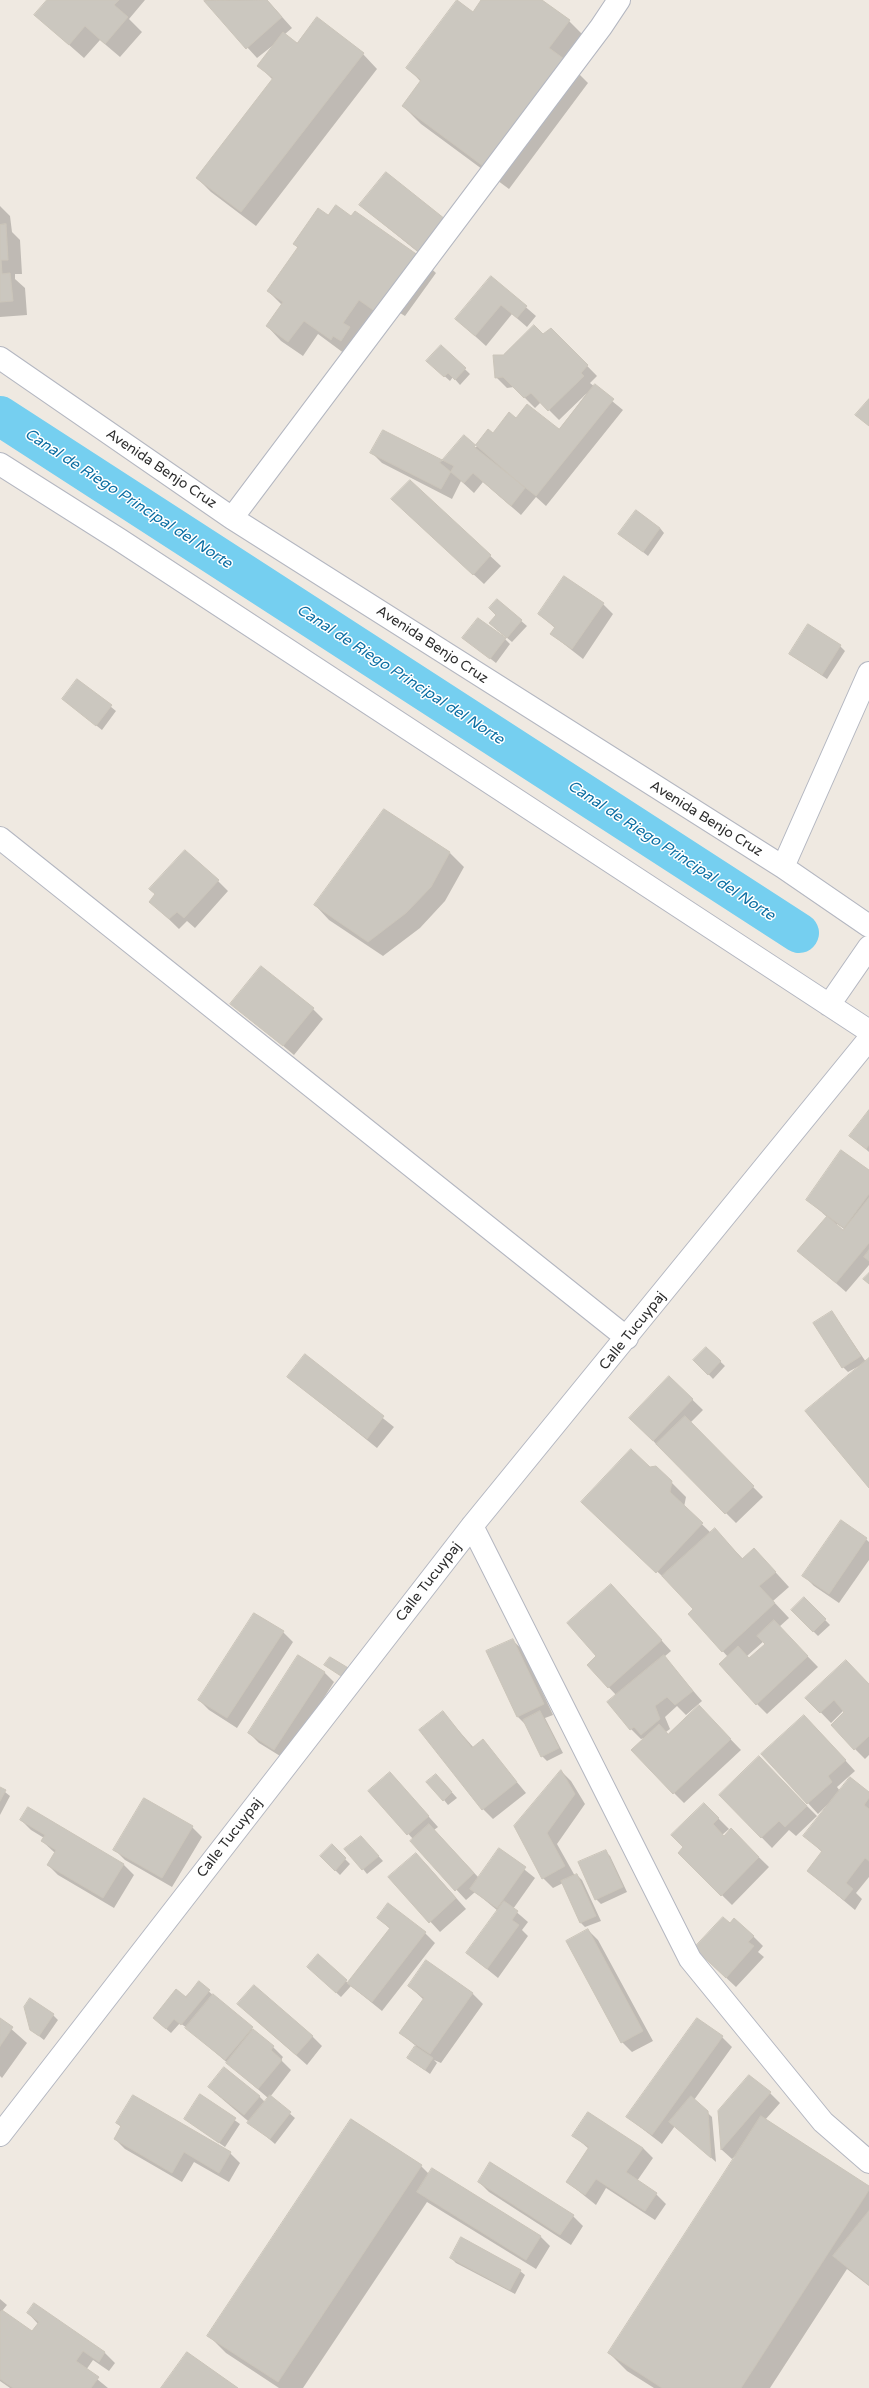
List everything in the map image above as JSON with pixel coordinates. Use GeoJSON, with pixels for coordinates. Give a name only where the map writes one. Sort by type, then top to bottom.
{"type":"FeatureCollection","features":[{"type":"Feature","properties":{"kind":"street"},"geometry":{"type":"LineString","coordinates":[[232,518],[601,27],[619,0]]}},
{"type":"Feature","properties":{"kind":"street","name":"Avenida Benjo Cruz"},"geometry":{"type":"LineString","coordinates":[[0,358],[232,518],[783,867],[869,926]]}},
{"type":"Feature","properties":{"kind":"street"},"geometry":{"type":"LineString","coordinates":[[0,464],[120,540],[869,1031]]}},
{"type":"Feature","properties":{"kind":"street"},"geometry":{"type":"LineString","coordinates":[[783,867],[869,673]]}},
{"type":"Feature","properties":{"kind":"street"},"geometry":{"type":"LineString","coordinates":[[0,838],[627,1338]]}},
{"type":"Feature","properties":{"kind":"street"},"geometry":{"type":"LineString","coordinates":[[829,1005],[869,947]]}},
{"type":"Feature","properties":{"kind":"street","name":"Calle Tucuypaj"},"geometry":{"type":"LineString","coordinates":[[0,2135],[472,1526],[627,1338],[869,1039]]}},
{"type":"Feature","properties":{"kind":"street"},"geometry":{"type":"LineString","coordinates":[[472,1526],[690,1959],[823,2122],[869,2162]]}},
{"type":"Feature","properties":{"kind":"building"},"geometry":{"type":"Polygon","coordinates":[[[47,0],[119,0],[114,5],[128,17],[105,44],[85,26],[69,45],[34,15],[47,0]]]}},
{"type":"Feature","properties":{"kind":"building"},"geometry":{"type":"Polygon","coordinates":[[[267,0],[282,17],[246,49],[204,1],[267,0]]]}},
{"type":"Feature","properties":{"kind":"building"},"geometry":{"type":"Polygon","coordinates":[[[457,0],[473,12],[481,0],[542,0],[570,20],[549,48],[571,64],[491,172],[402,106],[421,80],[406,68],[457,0]]]}},
{"type":"Feature","properties":{"kind":"building"},"geometry":{"type":"Polygon","coordinates":[[[317,17],[364,53],[241,212],[196,178],[273,78],[257,66],[283,32],[297,43],[317,17]]]}},
{"type":"Feature","properties":{"kind":"building"},"geometry":{"type":"Polygon","coordinates":[[[386,172],[445,219],[419,252],[359,205],[386,172]]]}},
{"type":"Feature","properties":{"kind":"building"},"geometry":{"type":"Polygon","coordinates":[[[336,205],[351,216],[355,211],[422,258],[376,312],[359,300],[343,323],[350,327],[341,341],[333,336],[331,340],[304,321],[288,342],[266,326],[283,302],[267,291],[298,247],[293,244],[318,208],[328,215],[336,205]]]}},
{"type":"Feature","properties":{"kind":"building"},"geometry":{"type":"Polygon","coordinates":[[[6,224],[8,260],[1,260],[2,274],[10,273],[13,301],[0,302],[0,225],[6,224]]]}},
{"type":"Feature","properties":{"kind":"building"},"geometry":{"type":"Polygon","coordinates":[[[491,276],[527,306],[517,318],[501,305],[475,336],[455,319],[491,276]]]}},
{"type":"Feature","properties":{"kind":"building"},"geometry":{"type":"Polygon","coordinates":[[[534,325],[543,334],[551,328],[588,365],[581,373],[584,376],[548,411],[531,393],[524,398],[503,377],[495,378],[493,355],[503,355],[534,325]]]}},
{"type":"Feature","properties":{"kind":"building"},"geometry":{"type":"Polygon","coordinates":[[[441,345],[466,368],[455,380],[448,373],[444,377],[426,361],[441,345]]]}},
{"type":"Feature","properties":{"kind":"building"},"geometry":{"type":"Polygon","coordinates":[[[595,384],[614,399],[536,496],[474,447],[488,429],[493,433],[509,412],[516,418],[527,404],[559,429],[595,384]]]}},
{"type":"Feature","properties":{"kind":"building"},"geometry":{"type":"Polygon","coordinates":[[[869,399],[869,426],[855,415],[869,399]]]}},
{"type":"Feature","properties":{"kind":"building"},"geometry":{"type":"Polygon","coordinates":[[[383,430],[454,466],[441,489],[370,453],[383,430]]]}},
{"type":"Feature","properties":{"kind":"building"},"geometry":{"type":"Polygon","coordinates":[[[464,435],[525,488],[511,506],[473,473],[464,483],[440,463],[464,435]]]}},
{"type":"Feature","properties":{"kind":"building"},"geometry":{"type":"Polygon","coordinates":[[[410,480],[491,555],[473,575],[391,499],[410,480]]]}},
{"type":"Feature","properties":{"kind":"building"},"geometry":{"type":"Polygon","coordinates":[[[636,510],[660,528],[643,552],[618,534],[636,510]]]}},
{"type":"Feature","properties":{"kind":"building"},"geometry":{"type":"Polygon","coordinates":[[[564,576],[604,603],[572,649],[550,634],[555,627],[538,614],[564,576]]]}},
{"type":"Feature","properties":{"kind":"building"},"geometry":{"type":"Polygon","coordinates":[[[497,599],[522,620],[507,638],[489,623],[496,615],[489,608],[497,599]]]}},
{"type":"Feature","properties":{"kind":"building"},"geometry":{"type":"Polygon","coordinates":[[[478,618],[506,638],[490,659],[462,638],[478,618]]]}},
{"type":"Feature","properties":{"kind":"building"},"geometry":{"type":"Polygon","coordinates":[[[808,624],[841,645],[822,675],[789,654],[808,624]]]}},
{"type":"Feature","properties":{"kind":"building"},"geometry":{"type":"Polygon","coordinates":[[[77,679],[112,705],[96,726],[62,699],[77,679]]]}},
{"type":"Feature","properties":{"kind":"building"},"geometry":{"type":"Polygon","coordinates":[[[384,809],[450,852],[431,887],[406,913],[368,942],[314,905],[384,809]]]}},
{"type":"Feature","properties":{"kind":"building"},"geometry":{"type":"Polygon","coordinates":[[[185,850],[219,880],[184,918],[177,912],[169,919],[149,902],[155,894],[149,889],[185,850]]]}},
{"type":"Feature","properties":{"kind":"building"},"geometry":{"type":"Polygon","coordinates":[[[261,966],[314,1008],[283,1046],[230,1004],[261,966]]]}},
{"type":"Feature","properties":{"kind":"building"},"geometry":{"type":"Polygon","coordinates":[[[869,1110],[869,1145],[866,1149],[849,1136],[869,1110]]]}},
{"type":"Feature","properties":{"kind":"building"},"geometry":{"type":"Polygon","coordinates":[[[841,1150],[869,1170],[869,1194],[844,1228],[806,1200],[841,1150]]]}},
{"type":"Feature","properties":{"kind":"building"},"geometry":{"type":"Polygon","coordinates":[[[869,1198],[869,1243],[836,1283],[797,1251],[827,1216],[843,1230],[869,1198]]]}},
{"type":"Feature","properties":{"kind":"building"},"geometry":{"type":"Polygon","coordinates":[[[869,1250],[869,1261],[864,1257],[869,1250]]]}},
{"type":"Feature","properties":{"kind":"building"},"geometry":{"type":"Polygon","coordinates":[[[869,1273],[869,1284],[863,1279],[869,1273]]]}},
{"type":"Feature","properties":{"kind":"building"},"geometry":{"type":"Polygon","coordinates":[[[832,1311],[861,1356],[842,1368],[813,1323],[832,1311]]]}},
{"type":"Feature","properties":{"kind":"building"},"geometry":{"type":"Polygon","coordinates":[[[706,1347],[721,1361],[708,1375],[693,1360],[706,1347]]]}},
{"type":"Feature","properties":{"kind":"building"},"geometry":{"type":"Polygon","coordinates":[[[305,1354],[384,1416],[367,1439],[287,1377],[305,1354]]]}},
{"type":"Feature","properties":{"kind":"building"},"geometry":{"type":"Polygon","coordinates":[[[869,1358],[869,1488],[805,1411],[869,1358]]]}},
{"type":"Feature","properties":{"kind":"building"},"geometry":{"type":"Polygon","coordinates":[[[669,1376],[693,1399],[653,1441],[629,1418],[669,1376]]]}},
{"type":"Feature","properties":{"kind":"building"},"geometry":{"type":"Polygon","coordinates":[[[685,1416],[754,1486],[725,1514],[656,1444],[685,1416]]]}},
{"type":"Feature","properties":{"kind":"building"},"geometry":{"type":"Polygon","coordinates":[[[631,1449],[650,1467],[656,1466],[672,1481],[670,1492],[703,1523],[656,1573],[581,1502],[631,1449]]]}},
{"type":"Feature","properties":{"kind":"building"},"geometry":{"type":"Polygon","coordinates":[[[841,1520],[867,1538],[829,1594],[802,1576],[841,1520]]]}},
{"type":"Feature","properties":{"kind":"building"},"geometry":{"type":"Polygon","coordinates":[[[715,1528],[742,1559],[754,1548],[776,1572],[759,1586],[775,1603],[722,1652],[688,1614],[693,1609],[662,1576],[715,1528]]]}},
{"type":"Feature","properties":{"kind":"building"},"geometry":{"type":"Polygon","coordinates":[[[611,1584],[662,1640],[608,1688],[587,1665],[596,1656],[567,1623],[611,1584]]]}},
{"type":"Feature","properties":{"kind":"building"},"geometry":{"type":"Polygon","coordinates":[[[804,1597],[826,1619],[813,1632],[791,1610],[804,1597]]]}},
{"type":"Feature","properties":{"kind":"building"},"geometry":{"type":"Polygon","coordinates":[[[254,1613],[284,1631],[227,1718],[198,1700],[254,1613]]]}},
{"type":"Feature","properties":{"kind":"building"},"geometry":{"type":"Polygon","coordinates":[[[774,1620],[808,1656],[756,1705],[719,1664],[738,1646],[749,1658],[765,1644],[757,1636],[774,1620]]]}},
{"type":"Feature","properties":{"kind":"building"},"geometry":{"type":"Polygon","coordinates":[[[513,1639],[544,1704],[517,1717],[486,1651],[513,1639]]]}},
{"type":"Feature","properties":{"kind":"building"},"geometry":{"type":"Polygon","coordinates":[[[298,1655],[325,1672],[274,1750],[248,1733],[298,1655]]]}},
{"type":"Feature","properties":{"kind":"building"},"geometry":{"type":"Polygon","coordinates":[[[664,1655],[693,1691],[675,1705],[667,1697],[655,1706],[660,1719],[641,1735],[634,1727],[630,1730],[607,1702],[664,1655]]]}},
{"type":"Feature","properties":{"kind":"building"},"geometry":{"type":"Polygon","coordinates":[[[330,1657],[350,1669],[344,1678],[324,1665],[330,1657]]]}},
{"type":"Feature","properties":{"kind":"building"},"geometry":{"type":"Polygon","coordinates":[[[846,1660],[869,1684],[869,1736],[854,1750],[831,1725],[844,1712],[834,1700],[820,1713],[805,1698],[846,1660]]]}},
{"type":"Feature","properties":{"kind":"building"},"geometry":{"type":"Polygon","coordinates":[[[699,1705],[731,1739],[673,1794],[631,1750],[659,1724],[668,1734],[699,1705]]]}},
{"type":"Feature","properties":{"kind":"building"},"geometry":{"type":"Polygon","coordinates":[[[443,1711],[472,1748],[483,1739],[517,1782],[482,1810],[419,1730],[443,1711]]]}},
{"type":"Feature","properties":{"kind":"building"},"geometry":{"type":"Polygon","coordinates":[[[540,1711],[559,1748],[541,1757],[523,1720],[540,1711]]]}},
{"type":"Feature","properties":{"kind":"building"},"geometry":{"type":"Polygon","coordinates":[[[804,1715],[846,1760],[828,1776],[832,1782],[807,1804],[761,1754],[804,1715]]]}},
{"type":"Feature","properties":{"kind":"building"},"geometry":{"type":"Polygon","coordinates":[[[759,1756],[807,1806],[785,1827],[779,1821],[761,1838],[719,1795],[759,1756]]]}},
{"type":"Feature","properties":{"kind":"building"},"geometry":{"type":"Polygon","coordinates":[[[561,1770],[575,1794],[547,1833],[565,1866],[542,1879],[514,1826],[561,1770]]]}},
{"type":"Feature","properties":{"kind":"building"},"geometry":{"type":"Polygon","coordinates":[[[390,1772],[429,1816],[407,1835],[368,1791],[390,1772]]]}},
{"type":"Feature","properties":{"kind":"building"},"geometry":{"type":"Polygon","coordinates":[[[436,1774],[452,1792],[443,1801],[426,1782],[436,1774]]]}},
{"type":"Feature","properties":{"kind":"building"},"geometry":{"type":"Polygon","coordinates":[[[850,1777],[869,1792],[869,1798],[864,1805],[869,1809],[869,1861],[865,1858],[846,1883],[853,1889],[844,1900],[807,1871],[822,1851],[803,1836],[850,1777]]]}},
{"type":"Feature","properties":{"kind":"building"},"geometry":{"type":"Polygon","coordinates":[[[0,1787],[6,1790],[0,1801],[0,1787]]]}},
{"type":"Feature","properties":{"kind":"building"},"geometry":{"type":"Polygon","coordinates":[[[144,1798],[193,1826],[162,1878],[113,1850],[144,1798]]]}},
{"type":"Feature","properties":{"kind":"building"},"geometry":{"type":"Polygon","coordinates":[[[704,1803],[719,1818],[713,1824],[724,1836],[731,1828],[759,1857],[721,1896],[678,1853],[683,1847],[671,1835],[704,1803]]]}},
{"type":"Feature","properties":{"kind":"building"},"geometry":{"type":"Polygon","coordinates":[[[28,1807],[124,1864],[103,1898],[47,1865],[56,1850],[41,1841],[45,1835],[20,1820],[28,1807]]]}},
{"type":"Feature","properties":{"kind":"building"},"geometry":{"type":"Polygon","coordinates":[[[429,1824],[474,1873],[455,1891],[410,1841],[429,1824]]]}},
{"type":"Feature","properties":{"kind":"building"},"geometry":{"type":"Polygon","coordinates":[[[361,1836],[379,1856],[362,1870],[344,1849],[361,1836]]]}},
{"type":"Feature","properties":{"kind":"building"},"geometry":{"type":"Polygon","coordinates":[[[332,1844],[346,1858],[335,1871],[320,1856],[332,1844]]]}},
{"type":"Feature","properties":{"kind":"building"},"geometry":{"type":"Polygon","coordinates":[[[499,1848],[526,1867],[497,1908],[470,1889],[499,1848]]]}},
{"type":"Feature","properties":{"kind":"building"},"geometry":{"type":"Polygon","coordinates":[[[606,1850],[623,1887],[595,1900],[578,1862],[606,1850]]]}},
{"type":"Feature","properties":{"kind":"building"},"geometry":{"type":"Polygon","coordinates":[[[416,1853],[456,1898],[429,1923],[388,1877],[416,1853]]]}},
{"type":"Feature","properties":{"kind":"building"},"geometry":{"type":"Polygon","coordinates":[[[577,1874],[596,1916],[580,1923],[561,1881],[577,1874]]]}},
{"type":"Feature","properties":{"kind":"building"},"geometry":{"type":"Polygon","coordinates":[[[504,1901],[518,1911],[512,1920],[519,1925],[487,1969],[466,1953],[504,1901]]]}},
{"type":"Feature","properties":{"kind":"building"},"geometry":{"type":"Polygon","coordinates":[[[388,1903],[426,1932],[372,2002],[347,1983],[390,1928],[377,1918],[388,1903]]]}},
{"type":"Feature","properties":{"kind":"building"},"geometry":{"type":"Polygon","coordinates":[[[723,1917],[730,1923],[734,1918],[754,1936],[748,1942],[754,1946],[726,1978],[694,1948],[723,1917]]]}},
{"type":"Feature","properties":{"kind":"building"},"geometry":{"type":"Polygon","coordinates":[[[588,1929],[643,2031],[621,2043],[566,1941],[588,1929]]]}},
{"type":"Feature","properties":{"kind":"building"},"geometry":{"type":"Polygon","coordinates":[[[318,1954],[347,1980],[336,1993],[307,1967],[318,1954]]]}},
{"type":"Feature","properties":{"kind":"building"},"geometry":{"type":"Polygon","coordinates":[[[426,1960],[473,1993],[430,2054],[399,2033],[424,1998],[408,1986],[426,1960]]]}},
{"type":"Feature","properties":{"kind":"building"},"geometry":{"type":"Polygon","coordinates":[[[199,1981],[210,1990],[181,2025],[174,2019],[166,2029],[153,2018],[176,1989],[186,1997],[199,1981]]]}},
{"type":"Feature","properties":{"kind":"building"},"geometry":{"type":"Polygon","coordinates":[[[254,1985],[313,2036],[296,2055],[237,2004],[254,1985]]]}},
{"type":"Feature","properties":{"kind":"building"},"geometry":{"type":"Polygon","coordinates":[[[213,1994],[253,2027],[225,2060],[185,2028],[213,1994]]]}},
{"type":"Feature","properties":{"kind":"building"},"geometry":{"type":"Polygon","coordinates":[[[30,1998],[54,2014],[39,2036],[30,2030],[24,2007],[30,1998]]]}},
{"type":"Feature","properties":{"kind":"building"},"geometry":{"type":"Polygon","coordinates":[[[0,2018],[13,2027],[0,2046],[0,2018]]]}},
{"type":"Feature","properties":{"kind":"building"},"geometry":{"type":"Polygon","coordinates":[[[697,2018],[723,2036],[652,2135],[626,2117],[697,2018]]]}},
{"type":"Feature","properties":{"kind":"building"},"geometry":{"type":"Polygon","coordinates":[[[253,2029],[274,2046],[271,2050],[282,2060],[258,2089],[226,2063],[253,2029]]]}},
{"type":"Feature","properties":{"kind":"building"},"geometry":{"type":"Polygon","coordinates":[[[415,2046],[433,2058],[425,2070],[407,2058],[415,2046]]]}},
{"type":"Feature","properties":{"kind":"building"},"geometry":{"type":"Polygon","coordinates":[[[224,2067],[260,2096],[244,2115],[208,2087],[224,2067]]]}},
{"type":"Feature","properties":{"kind":"building"},"geometry":{"type":"Polygon","coordinates":[[[749,2075],[771,2092],[721,2150],[718,2111],[749,2075]]]}},
{"type":"Feature","properties":{"kind":"building"},"geometry":{"type":"Polygon","coordinates":[[[200,2094],[236,2118],[219,2143],[184,2119],[200,2094]]]}},
{"type":"Feature","properties":{"kind":"building"},"geometry":{"type":"Polygon","coordinates":[[[133,2095],[231,2152],[219,2173],[184,2152],[172,2173],[114,2139],[121,2126],[116,2123],[133,2095]]]}},
{"type":"Feature","properties":{"kind":"building"},"geometry":{"type":"Polygon","coordinates":[[[270,2095],[291,2112],[270,2139],[247,2123],[270,2095]]]}},
{"type":"Feature","properties":{"kind":"building"},"geometry":{"type":"Polygon","coordinates":[[[691,2096],[708,2111],[711,2158],[669,2122],[691,2096]]]}},
{"type":"Feature","properties":{"kind":"building"},"geometry":{"type":"Polygon","coordinates":[[[588,2112],[643,2148],[626,2172],[657,2193],[645,2211],[596,2179],[585,2195],[566,2182],[589,2147],[572,2136],[588,2112]]]}},
{"type":"Feature","properties":{"kind":"building"},"geometry":{"type":"Polygon","coordinates":[[[761,2116],[869,2186],[869,2190],[741,2388],[662,2388],[608,2353],[761,2116]]]}},
{"type":"Feature","properties":{"kind":"building"},"geometry":{"type":"Polygon","coordinates":[[[351,2119],[422,2165],[278,2382],[207,2336],[351,2119]]]}},
{"type":"Feature","properties":{"kind":"building"},"geometry":{"type":"Polygon","coordinates":[[[490,2162],[574,2215],[560,2235],[478,2182],[490,2162]]]}},
{"type":"Feature","properties":{"kind":"building"},"geometry":{"type":"Polygon","coordinates":[[[432,2168],[541,2236],[526,2260],[417,2192],[432,2168]]]}},
{"type":"Feature","properties":{"kind":"building"},"geometry":{"type":"Polygon","coordinates":[[[869,2211],[869,2285],[833,2256],[869,2211]]]}},
{"type":"Feature","properties":{"kind":"building"},"geometry":{"type":"Polygon","coordinates":[[[461,2237],[521,2270],[510,2290],[450,2258],[461,2237]]]}},
{"type":"Feature","properties":{"kind":"building"},"geometry":{"type":"Polygon","coordinates":[[[34,2303],[105,2352],[99,2362],[83,2351],[76,2361],[99,2377],[91,2388],[13,2388],[0,2379],[0,2312],[2,2310],[32,2331],[39,2322],[27,2313],[34,2303]]]}},
{"type":"Feature","properties":{"kind":"building"},"geometry":{"type":"Polygon","coordinates":[[[187,2352],[238,2388],[161,2388],[187,2352]]]}},
{"type":"Feature","properties":{"kind":"waterway","name":"Canal de Riego Principal del Norte"},"geometry":{"type":"LineString","coordinates":[[0,416],[799,933]]}}]}
